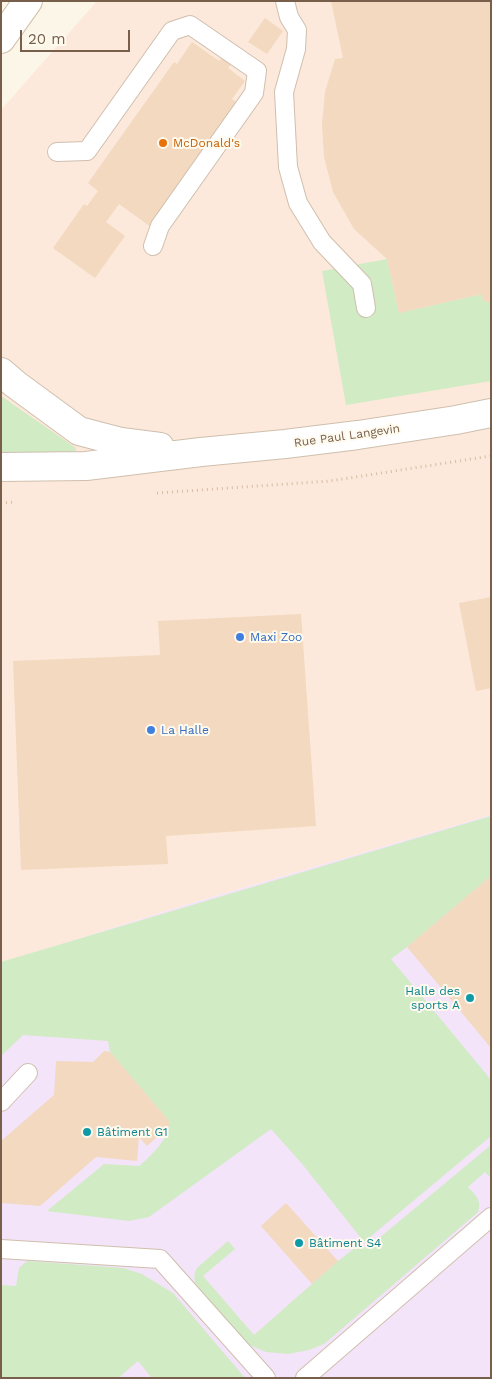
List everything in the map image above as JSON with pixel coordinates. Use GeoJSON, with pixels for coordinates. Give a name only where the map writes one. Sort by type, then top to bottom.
{"type":"FeatureCollection","features":[{"type":"Feature","properties":{"kind":"street"},"geometry":{"type":"LineString","coordinates":[[1,41],[28,1]]}},
{"type":"Feature","properties":{"kind":"street","name":"Rue Paul Langevin"},"geometry":{"type":"LineString","coordinates":[[1,372],[79,431],[121,442],[201,452]]}},
{"type":"Feature","properties":{"kind":"street","name":"Rue Paul Langevin"},"geometry":{"type":"LineString","coordinates":[[1,467],[86,466],[358,435],[491,413]]}},
{"type":"Feature","properties":{"kind":"lane"},"geometry":{"type":"LineString","coordinates":[[1,41],[44,1]]}},
{"type":"Feature","properties":{"kind":"lane"},"geometry":{"type":"LineString","coordinates":[[285,1],[289,18],[297,30],[296,49],[284,92],[288,167],[298,203],[322,242],[362,284],[366,308]]}},
{"type":"Feature","properties":{"kind":"lane"},"geometry":{"type":"LineString","coordinates":[[57,152],[88,151],[172,31],[190,25],[257,71],[254,93],[160,226],[153,246]]}},
{"type":"Feature","properties":{"kind":"lane"},"geometry":{"type":"LineString","coordinates":[[1,1102],[28,1074]]}},
{"type":"Feature","properties":{"kind":"lane"},"geometry":{"type":"LineString","coordinates":[[305,1378],[491,1216]]}},
{"type":"Feature","properties":{"kind":"lane"},"geometry":{"type":"LineString","coordinates":[[1,1249],[160,1259],[266,1378]]}},
{"type":"Feature","properties":{"kind":"path"},"geometry":{"type":"LineString","coordinates":[[150,494],[330,481],[491,456]]}},
{"type":"Feature","properties":{"kind":"path"},"geometry":{"type":"LineString","coordinates":[[1,503],[21,502]]}},
{"type":"Feature","properties":{"kind":"shaded area"},"geometry":{"type":"Polygon","coordinates":[[[97,1],[491,1],[491,815],[192,903],[1,963],[1,110],[97,1]]]}},
{"type":"Feature","properties":{"kind":"shaded area"},"geometry":{"type":"Polygon","coordinates":[[[491,815],[491,1378],[1,1378],[1,963],[192,903],[491,815]]]}},
{"type":"Feature","properties":{"kind":"green space"},"geometry":{"type":"Polygon","coordinates":[[[387,259],[399,313],[482,294],[483,301],[491,302],[491,381],[346,405],[322,271],[387,259]]]}},
{"type":"Feature","properties":{"kind":"green space"},"geometry":{"type":"Polygon","coordinates":[[[1,396],[76,448],[75,457],[1,458],[1,396]]]}},
{"type":"Feature","properties":{"kind":"green space"},"geometry":{"type":"Polygon","coordinates":[[[491,816],[491,876],[391,959],[491,1080],[491,1136],[364,1242],[303,1165],[271,1129],[149,1217],[129,1221],[47,1211],[104,1164],[139,1166],[154,1152],[167,1134],[169,1121],[110,1052],[108,1041],[23,1035],[1,1056],[1,962],[491,816]]]}},
{"type":"Feature","properties":{"kind":"green space"},"geometry":{"type":"Polygon","coordinates":[[[491,1145],[491,1178],[485,1172],[468,1187],[479,1201],[478,1212],[324,1344],[309,1350],[288,1354],[266,1352],[247,1344],[195,1283],[195,1274],[198,1267],[228,1241],[235,1249],[203,1276],[254,1335],[338,1261],[361,1243],[366,1249],[491,1145]]]}},
{"type":"Feature","properties":{"kind":"green space"},"geometry":{"type":"Polygon","coordinates":[[[27,1261],[123,1268],[142,1274],[173,1293],[245,1378],[152,1378],[138,1361],[118,1378],[1,1378],[1,1285],[16,1286],[19,1268],[27,1261]]]}},
{"type":"Feature","properties":{"kind":"building"},"geometry":{"type":"Polygon","coordinates":[[[331,1],[491,1],[491,302],[483,301],[482,294],[399,313],[387,259],[354,229],[333,192],[324,157],[322,124],[325,92],[335,59],[343,58],[331,1]]]}},
{"type":"Feature","properties":{"kind":"building"},"geometry":{"type":"Polygon","coordinates":[[[265,18],[283,31],[267,54],[248,42],[265,18]]]}},
{"type":"Feature","properties":{"kind":"building","name":"McDonald's"},"geometry":{"type":"Polygon","coordinates":[[[192,42],[219,61],[225,54],[234,60],[228,68],[245,81],[232,99],[238,103],[151,227],[119,204],[106,222],[125,236],[95,278],[53,248],[84,204],[87,206],[98,191],[88,183],[174,62],[177,64],[192,42]]]}},
{"type":"Feature","properties":{"kind":"building"},"geometry":{"type":"Polygon","coordinates":[[[491,597],[491,688],[476,691],[459,603],[491,597]]]}},
{"type":"Feature","properties":{"kind":"building"},"geometry":{"type":"Polygon","coordinates":[[[301,614],[316,826],[166,836],[168,864],[21,870],[13,661],[160,655],[158,621],[301,614]]]}},
{"type":"Feature","properties":{"kind":"building","name":"Halle des sports A"},"geometry":{"type":"Polygon","coordinates":[[[491,876],[491,1048],[407,947],[491,876]]]}},
{"type":"Feature","properties":{"kind":"building","name":"Bâtiment G1"},"geometry":{"type":"Polygon","coordinates":[[[104,1051],[110,1052],[169,1121],[169,1126],[147,1146],[139,1137],[137,1161],[96,1157],[40,1206],[1,1203],[1,1141],[54,1095],[56,1061],[93,1062],[104,1051]]]}},
{"type":"Feature","properties":{"kind":"building","name":"Bâtiment S4"},"geometry":{"type":"Polygon","coordinates":[[[286,1203],[338,1261],[312,1284],[261,1226],[286,1203]]]}},
{"type":"Feature","properties":{"kind":"place","name":"McDonald's"},"geometry":{"type":"Point","coordinates":[163,143]}},
{"type":"Feature","properties":{"kind":"place","name":"Maxi Zoo"},"geometry":{"type":"Point","coordinates":[240,637]}},
{"type":"Feature","properties":{"kind":"place","name":"La Halle"},"geometry":{"type":"Point","coordinates":[151,730]}},
{"type":"Feature","properties":{"kind":"place","name":"Halle des sports A"},"geometry":{"type":"Point","coordinates":[470,998]}},
{"type":"Feature","properties":{"kind":"place","name":"Bâtiment G1"},"geometry":{"type":"Point","coordinates":[87,1132]}},
{"type":"Feature","properties":{"kind":"place","name":"Bâtiment S4"},"geometry":{"type":"Point","coordinates":[299,1243]}}]}
